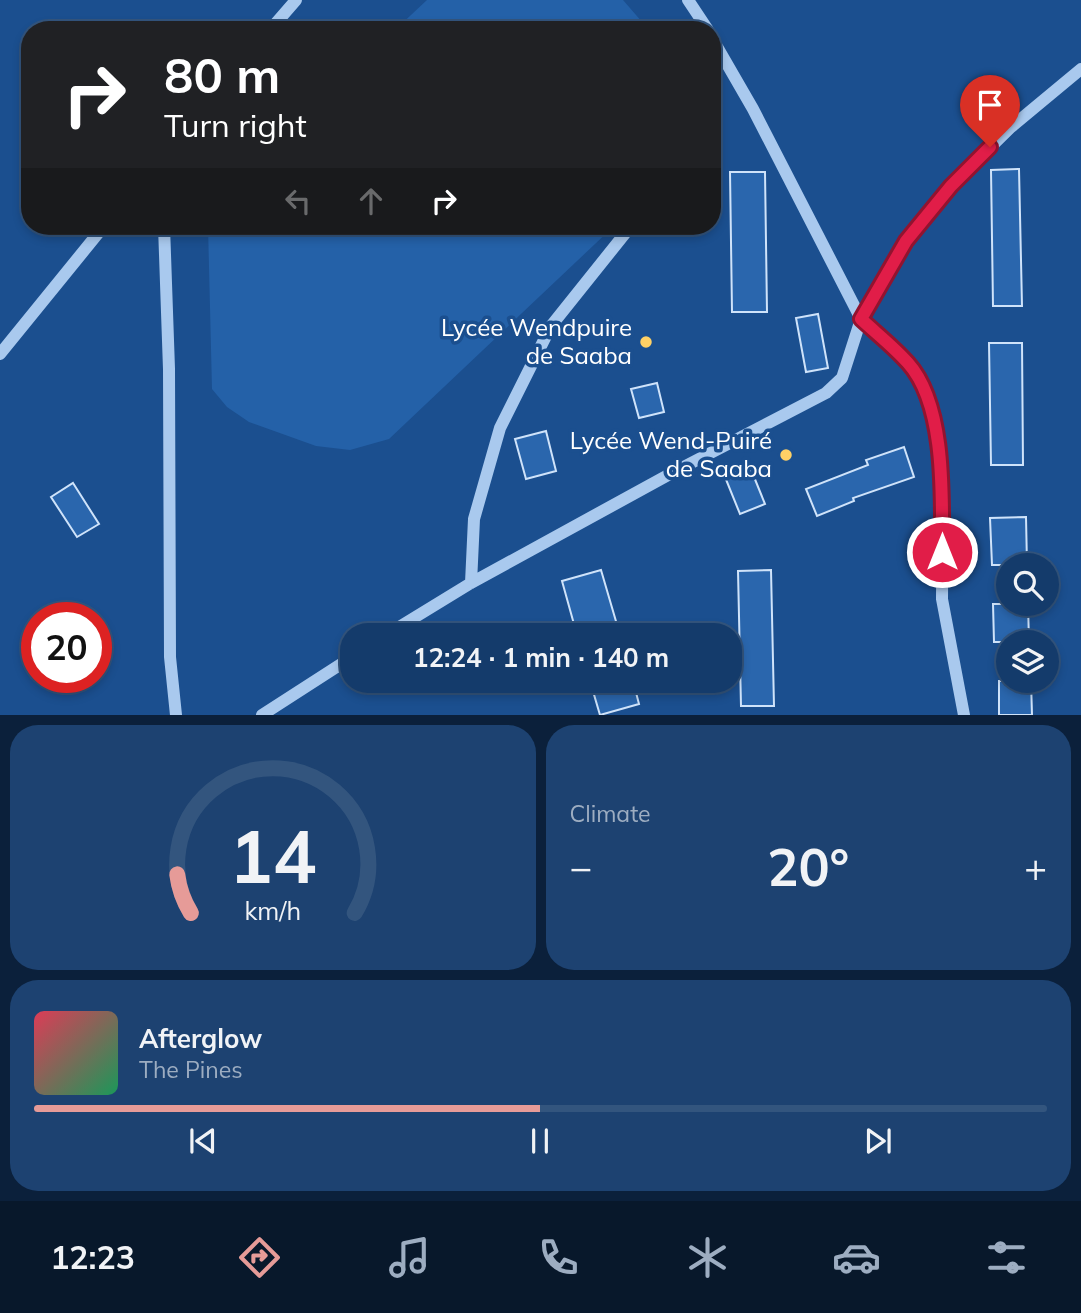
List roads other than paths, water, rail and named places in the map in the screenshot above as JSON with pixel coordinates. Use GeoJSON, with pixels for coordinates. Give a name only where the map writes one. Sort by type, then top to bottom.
{"type":"FeatureCollection","features":[{"type":"Feature","properties":{"kind":"street"},"geometry":{"type":"LineString","coordinates":[[278,21],[296,0]]}},
{"type":"Feature","properties":{"kind":"street"},"geometry":{"type":"LineString","coordinates":[[688,0],[702,21]]}},
{"type":"Feature","properties":{"kind":"street"},"geometry":{"type":"LineString","coordinates":[[721,54],[753,109],[861,319],[909,364],[923,386],[937,436],[943,481],[942,599],[964,715]]}},
{"type":"Feature","properties":{"kind":"street"},"geometry":{"type":"LineString","coordinates":[[406,623],[471,583],[739,437],[826,393],[842,378],[861,319],[906,241],[951,186],[1010,128],[1081,68]]}},
{"type":"Feature","properties":{"kind":"street"},"geometry":{"type":"LineString","coordinates":[[0,354],[97,235]]}},
{"type":"Feature","properties":{"kind":"street"},"geometry":{"type":"LineString","coordinates":[[164,235],[169,344],[170,657],[176,715]]}},
{"type":"Feature","properties":{"kind":"street"},"geometry":{"type":"LineString","coordinates":[[471,583],[474,519],[500,428],[551,326],[624,235]]}},
{"type":"Feature","properties":{"kind":"street"},"geometry":{"type":"LineString","coordinates":[[262,715],[340,665]]}},
{"type":"Feature","properties":{"kind":"place","name":"Lycée Wendpuire de Saaba"},"geometry":{"type":"Point","coordinates":[646,342]}},
{"type":"Feature","properties":{"kind":"place","name":"Lycée Wend-Puiré de Saaba"},"geometry":{"type":"Point","coordinates":[786,455]}}]}
